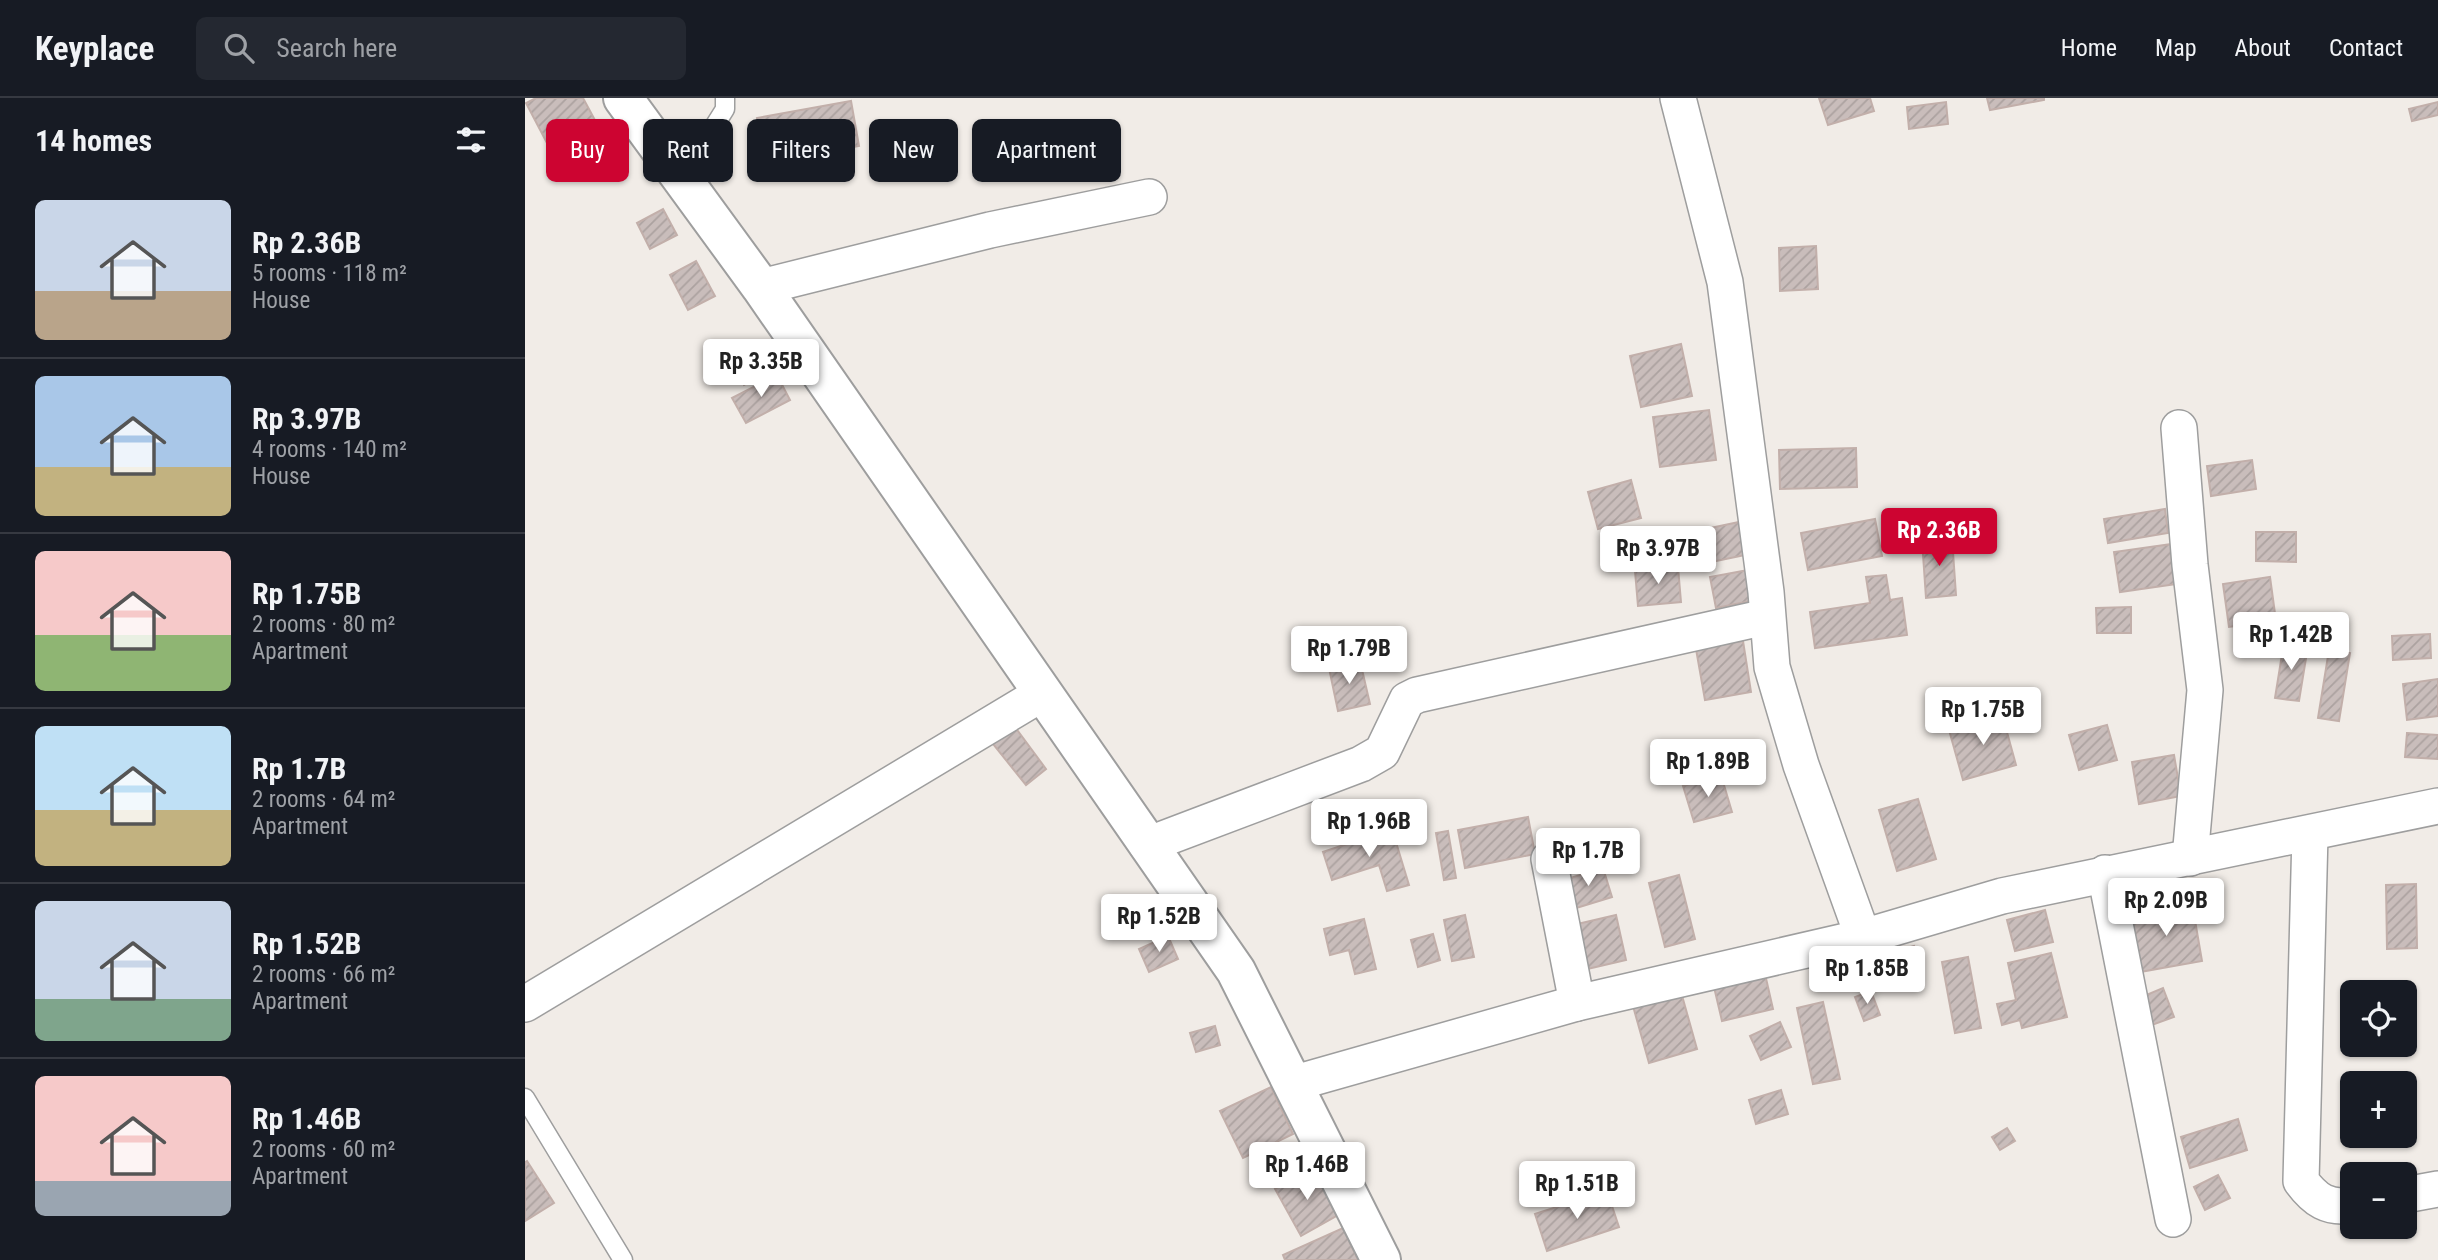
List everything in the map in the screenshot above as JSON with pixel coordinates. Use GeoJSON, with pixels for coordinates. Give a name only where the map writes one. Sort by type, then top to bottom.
{"type":"FeatureCollection","features":[{"type":"Feature","properties":{"kind":"street"},"geometry":{"type":"LineString","coordinates":[[623,98],[643,126]]}},
{"type":"Feature","properties":{"kind":"street"},"geometry":{"type":"LineString","coordinates":[[1678,98],[1725,282],[1766,592],[1772,667],[1801,765],[1863,937]]}},
{"type":"Feature","properties":{"kind":"street"},"geometry":{"type":"LineString","coordinates":[[684,182],[761,287],[1236,971],[1295,1083],[1381,1260]]}},
{"type":"Feature","properties":{"kind":"street"},"geometry":{"type":"LineString","coordinates":[[761,287],[990,230],[1149,197]]}},
{"type":"Feature","properties":{"kind":"street"},"geometry":{"type":"LineString","coordinates":[[2179,428],[2190,565],[2205,690],[2190,858]]}},
{"type":"Feature","properties":{"kind":"street"},"geometry":{"type":"LineString","coordinates":[[1147,845],[1361,764],[1382,752],[1407,700],[1417,695],[1766,617]]}},
{"type":"Feature","properties":{"kind":"street"},"geometry":{"type":"LineString","coordinates":[[525,1004],[1044,693]]}},
{"type":"Feature","properties":{"kind":"street"},"geometry":{"type":"LineString","coordinates":[[1295,1083],[1577,1003],[1863,937],[2001,896],[2438,806]]}},
{"type":"Feature","properties":{"kind":"street"},"geometry":{"type":"LineString","coordinates":[[2310,834],[2301,1181],[2314,1199],[2340,1207]]}},
{"type":"Feature","properties":{"kind":"street"},"geometry":{"type":"LineString","coordinates":[[1549,859],[1577,1003]]}},
{"type":"Feature","properties":{"kind":"street"},"geometry":{"type":"LineString","coordinates":[[2105,873],[2173,1219]]}},
{"type":"Feature","properties":{"kind":"street"},"geometry":{"type":"LineString","coordinates":[[2417,1193],[2438,1189]]}},
{"type":"Feature","properties":{"kind":"lane"},"geometry":{"type":"LineString","coordinates":[[719,119],[725,109],[725,98]]}},
{"type":"Feature","properties":{"kind":"lane"},"geometry":{"type":"LineString","coordinates":[[525,1098],[623,1260]]}},
{"type":"Feature","properties":{"kind":"building"},"geometry":{"type":"Polygon","coordinates":[[[536,98],[583,98],[594,119],[546,119],[546,141],[526,103],[536,98]]]}},
{"type":"Feature","properties":{"kind":"building"},"geometry":{"type":"Polygon","coordinates":[[[1819,98],[1870,98],[1874,111],[1828,125],[1819,98]]]}},
{"type":"Feature","properties":{"kind":"building"},"geometry":{"type":"Polygon","coordinates":[[[1987,98],[2044,98],[2044,100],[1990,110],[1987,98]]]}},
{"type":"Feature","properties":{"kind":"building"},"geometry":{"type":"Polygon","coordinates":[[[851,101],[854,119],[757,119],[851,101]]]}},
{"type":"Feature","properties":{"kind":"building"},"geometry":{"type":"Polygon","coordinates":[[[1946,102],[1948,124],[1909,129],[1907,107],[1946,102]]]}},
{"type":"Feature","properties":{"kind":"building"},"geometry":{"type":"Polygon","coordinates":[[[2438,102],[2438,115],[2412,121],[2409,109],[2438,102]]]}},
{"type":"Feature","properties":{"kind":"building"},"geometry":{"type":"Polygon","coordinates":[[[855,124],[859,146],[855,147],[855,124]]]}},
{"type":"Feature","properties":{"kind":"building"},"geometry":{"type":"Polygon","coordinates":[[[663,209],[677,235],[650,249],[637,223],[663,209]]]}},
{"type":"Feature","properties":{"kind":"building"},"geometry":{"type":"Polygon","coordinates":[[[1816,246],[1818,289],[1780,291],[1779,248],[1816,246]]]}},
{"type":"Feature","properties":{"kind":"building"},"geometry":{"type":"Polygon","coordinates":[[[696,261],[715,296],[688,310],[670,275],[696,261]]]}},
{"type":"Feature","properties":{"kind":"building"},"geometry":{"type":"Polygon","coordinates":[[[756,344],[771,370],[744,385],[730,358],[756,344]]]}},
{"type":"Feature","properties":{"kind":"building"},"geometry":{"type":"Polygon","coordinates":[[[1681,344],[1692,396],[1641,407],[1630,356],[1681,344]]]}},
{"type":"Feature","properties":{"kind":"building"},"geometry":{"type":"Polygon","coordinates":[[[777,375],[790,400],[746,423],[732,398],[777,375]]]}},
{"type":"Feature","properties":{"kind":"building"},"geometry":{"type":"Polygon","coordinates":[[[1709,410],[1716,460],[1660,467],[1653,417],[1709,410]]]}},
{"type":"Feature","properties":{"kind":"building"},"geometry":{"type":"Polygon","coordinates":[[[1856,448],[1857,487],[1780,489],[1779,450],[1856,448]]]}},
{"type":"Feature","properties":{"kind":"building"},"geometry":{"type":"Polygon","coordinates":[[[2252,460],[2256,489],[2211,496],[2207,466],[2252,460]]]}},
{"type":"Feature","properties":{"kind":"building"},"geometry":{"type":"Polygon","coordinates":[[[1631,480],[1641,518],[1598,529],[1588,492],[1631,480]]]}},
{"type":"Feature","properties":{"kind":"building"},"geometry":{"type":"Polygon","coordinates":[[[2165,509],[2168,533],[2108,543],[2104,519],[2165,509]]]}},
{"type":"Feature","properties":{"kind":"building"},"geometry":{"type":"Polygon","coordinates":[[[1875,519],[1882,556],[1808,570],[1801,533],[1875,519]]]}},
{"type":"Feature","properties":{"kind":"building"},"geometry":{"type":"Polygon","coordinates":[[[1739,522],[1745,555],[1697,565],[1691,532],[1739,522]]]}},
{"type":"Feature","properties":{"kind":"building"},"geometry":{"type":"Polygon","coordinates":[[[2256,532],[2296,532],[2296,562],[2256,561],[2256,532]]]}},
{"type":"Feature","properties":{"kind":"building"},"geometry":{"type":"Polygon","coordinates":[[[1952,538],[1956,595],[1926,598],[1922,540],[1952,538]]]}},
{"type":"Feature","properties":{"kind":"building"},"geometry":{"type":"Polygon","coordinates":[[[2172,544],[2177,584],[2120,592],[2114,552],[2172,544]]]}},
{"type":"Feature","properties":{"kind":"building"},"geometry":{"type":"Polygon","coordinates":[[[1678,567],[1681,602],[1638,606],[1635,571],[1678,567]]]}},
{"type":"Feature","properties":{"kind":"building"},"geometry":{"type":"Polygon","coordinates":[[[1759,568],[1765,598],[1716,608],[1710,577],[1759,568]]]}},
{"type":"Feature","properties":{"kind":"building"},"geometry":{"type":"Polygon","coordinates":[[[1886,575],[1890,600],[1902,598],[1907,635],[1815,648],[1810,612],[1870,603],[1866,577],[1886,575]]]}},
{"type":"Feature","properties":{"kind":"building"},"geometry":{"type":"Polygon","coordinates":[[[2270,577],[2276,621],[2229,627],[2223,584],[2270,577]]]}},
{"type":"Feature","properties":{"kind":"building"},"geometry":{"type":"Polygon","coordinates":[[[2131,607],[2131,633],[2097,633],[2096,608],[2131,607]]]}},
{"type":"Feature","properties":{"kind":"building"},"geometry":{"type":"Polygon","coordinates":[[[2430,634],[2431,658],[2393,660],[2392,636],[2430,634]]]}},
{"type":"Feature","properties":{"kind":"building"},"geometry":{"type":"Polygon","coordinates":[[[1743,641],[1751,692],[1705,700],[1696,649],[1743,641]]]}},
{"type":"Feature","properties":{"kind":"building"},"geometry":{"type":"Polygon","coordinates":[[[2284,642],[2308,646],[2299,701],[2275,698],[2284,642]]]}},
{"type":"Feature","properties":{"kind":"building"},"geometry":{"type":"Polygon","coordinates":[[[2329,650],[2350,653],[2339,721],[2318,718],[2329,650]]]}},
{"type":"Feature","properties":{"kind":"building"},"geometry":{"type":"Polygon","coordinates":[[[1360,661],[1370,704],[1338,711],[1329,668],[1360,661]]]}},
{"type":"Feature","properties":{"kind":"building"},"geometry":{"type":"Polygon","coordinates":[[[2438,679],[2438,716],[2407,720],[2403,684],[2438,679]]]}},
{"type":"Feature","properties":{"kind":"building"},"geometry":{"type":"Polygon","coordinates":[[[2002,714],[2016,765],[1963,780],[1949,730],[2002,714]]]}},
{"type":"Feature","properties":{"kind":"building"},"geometry":{"type":"Polygon","coordinates":[[[2107,725],[2117,760],[2079,770],[2069,735],[2107,725]]]}},
{"type":"Feature","properties":{"kind":"building"},"geometry":{"type":"Polygon","coordinates":[[[1015,727],[1046,769],[1026,785],[993,744],[1015,727]]]}},
{"type":"Feature","properties":{"kind":"building"},"geometry":{"type":"Polygon","coordinates":[[[2407,733],[2438,735],[2438,759],[2405,757],[2407,733]]]}},
{"type":"Feature","properties":{"kind":"building"},"geometry":{"type":"Polygon","coordinates":[[[2174,755],[2181,796],[2139,804],[2132,762],[2174,755]]]}},
{"type":"Feature","properties":{"kind":"building"},"geometry":{"type":"Polygon","coordinates":[[[1721,775],[1732,812],[1694,822],[1683,786],[1721,775]]]}},
{"type":"Feature","properties":{"kind":"building"},"geometry":{"type":"Polygon","coordinates":[[[1918,799],[1936,859],[1897,871],[1879,810],[1918,799]]]}},
{"type":"Feature","properties":{"kind":"building"},"geometry":{"type":"Polygon","coordinates":[[[1528,817],[1535,854],[1465,868],[1458,830],[1528,817]]]}},
{"type":"Feature","properties":{"kind":"building"},"geometry":{"type":"Polygon","coordinates":[[[1392,829],[1409,885],[1387,891],[1379,865],[1332,880],[1323,852],[1392,829]]]}},
{"type":"Feature","properties":{"kind":"building"},"geometry":{"type":"Polygon","coordinates":[[[1448,831],[1456,878],[1444,880],[1436,833],[1448,831]]]}},
{"type":"Feature","properties":{"kind":"building"},"geometry":{"type":"Polygon","coordinates":[[[1603,868],[1612,897],[1573,909],[1564,880],[1603,868]]]}},
{"type":"Feature","properties":{"kind":"building"},"geometry":{"type":"Polygon","coordinates":[[[1679,875],[1695,939],[1665,947],[1649,883],[1679,875]]]}},
{"type":"Feature","properties":{"kind":"building"},"geometry":{"type":"Polygon","coordinates":[[[2416,884],[2417,948],[2387,949],[2386,885],[2416,884]]]}},
{"type":"Feature","properties":{"kind":"building"},"geometry":{"type":"Polygon","coordinates":[[[2192,903],[2202,961],[2140,972],[2130,914],[2192,903]]]}},
{"type":"Feature","properties":{"kind":"building"},"geometry":{"type":"Polygon","coordinates":[[[2045,910],[2053,942],[2015,951],[2007,920],[2045,910]]]}},
{"type":"Feature","properties":{"kind":"building"},"geometry":{"type":"Polygon","coordinates":[[[1465,915],[1474,957],[1452,961],[1444,920],[1465,915]]]}},
{"type":"Feature","properties":{"kind":"building"},"geometry":{"type":"Polygon","coordinates":[[[1616,915],[1626,960],[1583,970],[1573,925],[1616,915]]]}},
{"type":"Feature","properties":{"kind":"building"},"geometry":{"type":"Polygon","coordinates":[[[1364,919],[1376,969],[1355,974],[1349,950],[1330,955],[1324,929],[1364,919]]]}},
{"type":"Feature","properties":{"kind":"building"},"geometry":{"type":"Polygon","coordinates":[[[1433,934],[1440,960],[1418,967],[1411,940],[1433,934]]]}},
{"type":"Feature","properties":{"kind":"building"},"geometry":{"type":"Polygon","coordinates":[[[1168,936],[1178,959],[1149,972],[1139,949],[1168,936]]]}},
{"type":"Feature","properties":{"kind":"building"},"geometry":{"type":"Polygon","coordinates":[[[1914,946],[1923,981],[1905,986],[1896,951],[1914,946]]]}},
{"type":"Feature","properties":{"kind":"building"},"geometry":{"type":"Polygon","coordinates":[[[2051,953],[2067,1017],[2022,1028],[2020,1020],[2002,1025],[1997,1004],[2016,1000],[2008,963],[2051,953]]]}},
{"type":"Feature","properties":{"kind":"building"},"geometry":{"type":"Polygon","coordinates":[[[1968,957],[1981,1028],[1955,1033],[1942,962],[1968,957]]]}},
{"type":"Feature","properties":{"kind":"building"},"geometry":{"type":"Polygon","coordinates":[[[1765,974],[1773,1009],[1722,1021],[1714,987],[1765,974]]]}},
{"type":"Feature","properties":{"kind":"building"},"geometry":{"type":"Polygon","coordinates":[[[2163,988],[2174,1017],[2149,1026],[2139,998],[2163,988]]]}},
{"type":"Feature","properties":{"kind":"building"},"geometry":{"type":"Polygon","coordinates":[[[1871,991],[1880,1015],[1864,1021],[1855,997],[1871,991]]]}},
{"type":"Feature","properties":{"kind":"building"},"geometry":{"type":"Polygon","coordinates":[[[1681,992],[1697,1049],[1649,1063],[1633,1006],[1681,992]]]}},
{"type":"Feature","properties":{"kind":"building"},"geometry":{"type":"Polygon","coordinates":[[[1823,1002],[1840,1079],[1813,1084],[1797,1008],[1823,1002]]]}},
{"type":"Feature","properties":{"kind":"building"},"geometry":{"type":"Polygon","coordinates":[[[1780,1022],[1791,1047],[1761,1060],[1750,1036],[1780,1022]]]}},
{"type":"Feature","properties":{"kind":"building"},"geometry":{"type":"Polygon","coordinates":[[[1215,1026],[1220,1045],[1196,1052],[1190,1033],[1215,1026]]]}},
{"type":"Feature","properties":{"kind":"building"},"geometry":{"type":"Polygon","coordinates":[[[1271,1087],[1293,1134],[1243,1158],[1220,1111],[1271,1087]]]}},
{"type":"Feature","properties":{"kind":"building"},"geometry":{"type":"Polygon","coordinates":[[[1781,1090],[1788,1114],[1756,1124],[1749,1100],[1781,1090]]]}},
{"type":"Feature","properties":{"kind":"building"},"geometry":{"type":"Polygon","coordinates":[[[2238,1119],[2247,1150],[2190,1168],[2181,1137],[2238,1119]]]}},
{"type":"Feature","properties":{"kind":"building"},"geometry":{"type":"Polygon","coordinates":[[[2007,1128],[2015,1141],[2000,1150],[1992,1137],[2007,1128]]]}},
{"type":"Feature","properties":{"kind":"building"},"geometry":{"type":"Polygon","coordinates":[[[527,1161],[554,1203],[525,1221],[525,1162],[527,1161]]]}},
{"type":"Feature","properties":{"kind":"building"},"geometry":{"type":"Polygon","coordinates":[[[1312,1168],[1338,1215],[1301,1236],[1275,1189],[1312,1168]]]}},
{"type":"Feature","properties":{"kind":"building"},"geometry":{"type":"Polygon","coordinates":[[[2218,1175],[2230,1198],[2205,1210],[2194,1187],[2218,1175]]]}},
{"type":"Feature","properties":{"kind":"building"},"geometry":{"type":"Polygon","coordinates":[[[1607,1191],[1619,1227],[1547,1251],[1535,1214],[1607,1191]]]}},
{"type":"Feature","properties":{"kind":"building"},"geometry":{"type":"Polygon","coordinates":[[[1343,1228],[1358,1260],[1285,1260],[1283,1255],[1343,1228]]]}}]}
